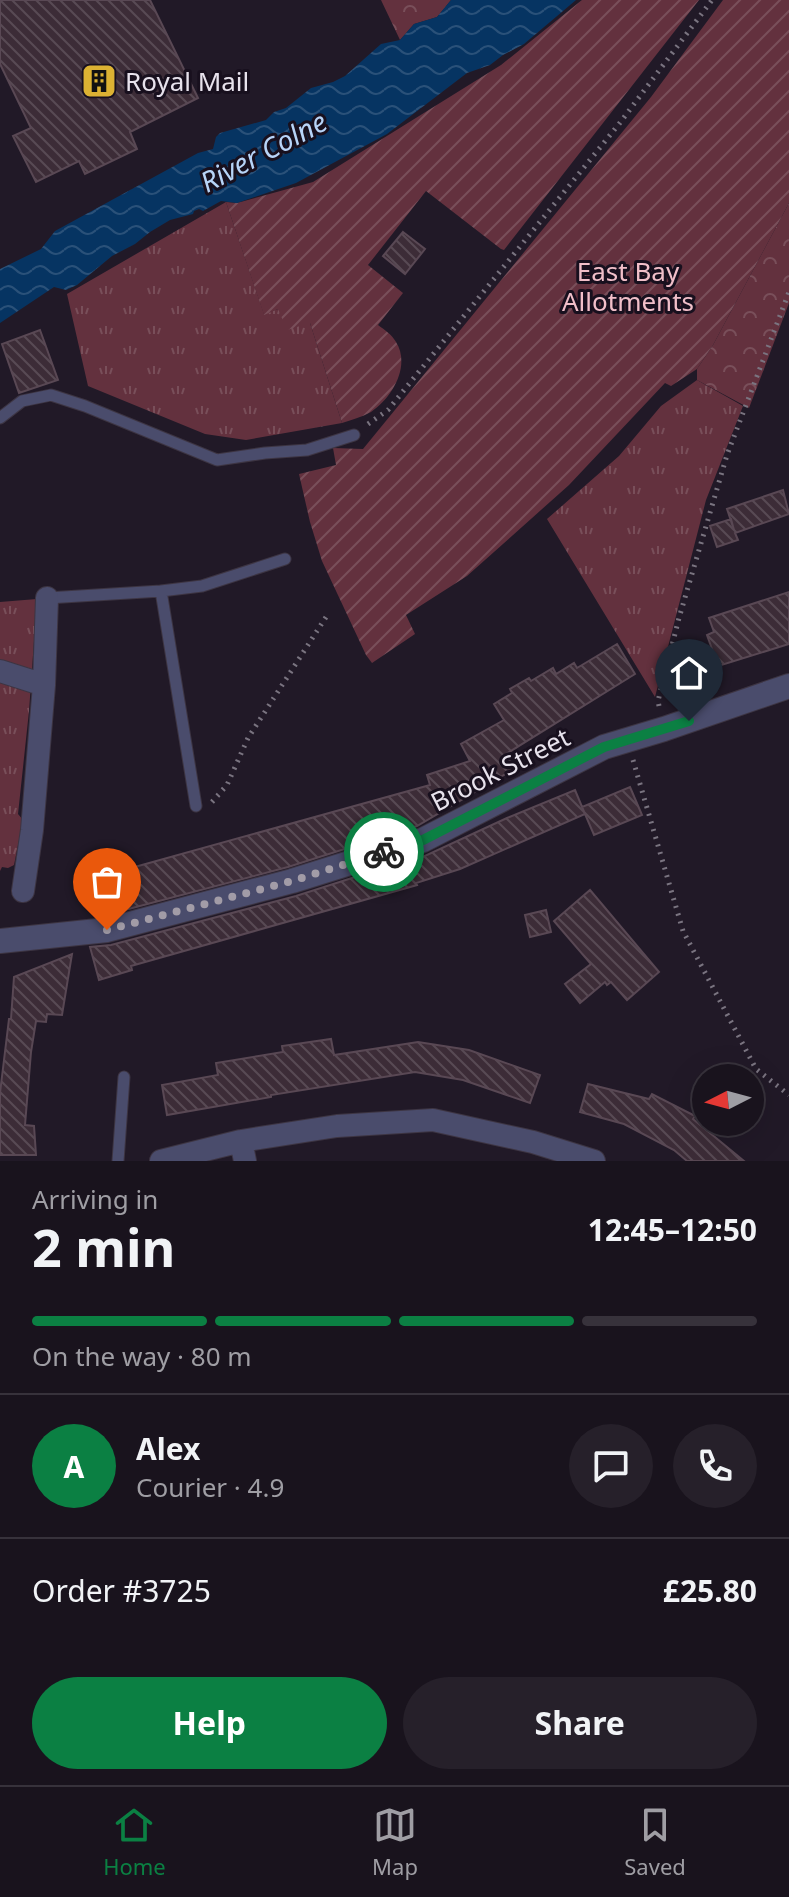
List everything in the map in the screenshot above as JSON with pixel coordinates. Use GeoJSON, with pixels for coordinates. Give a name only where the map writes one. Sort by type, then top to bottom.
{"type":"FeatureCollection","features":[{"type":"Feature","properties":{"kind":"street"},"geometry":{"type":"LineString","coordinates":[[18,884],[32,830],[44,685],[47,598]]}},
{"type":"Feature","properties":{"kind":"street"},"geometry":{"type":"LineString","coordinates":[[0,671],[44,685]]}},
{"type":"Feature","properties":{"kind":"street","name":"Brook Street"},"geometry":{"type":"LineString","coordinates":[[0,941],[107,930],[292,881],[423,840],[604,747],[789,686]]}},
{"type":"Feature","properties":{"kind":"street"},"geometry":{"type":"LineString","coordinates":[[161,1161],[243,1151],[337,1126],[433,1120],[533,1142],[594,1161]]}},
{"type":"Feature","properties":{"kind":"lane"},"geometry":{"type":"LineString","coordinates":[[0,418],[22,401],[51,395],[217,460],[307,450],[354,435]]}},
{"type":"Feature","properties":{"kind":"lane"},"geometry":{"type":"LineString","coordinates":[[47,598],[202,586],[285,559]]}},
{"type":"Feature","properties":{"kind":"lane"},"geometry":{"type":"LineString","coordinates":[[161,591],[196,806]]}},
{"type":"Feature","properties":{"kind":"lane"},"geometry":{"type":"LineString","coordinates":[[118,1161],[124,1077]]}},
{"type":"Feature","properties":{"kind":"path"},"geometry":{"type":"LineString","coordinates":[[354,435],[388,410],[619,124],[712,0]]}},
{"type":"Feature","properties":{"kind":"path"},"geometry":{"type":"LineString","coordinates":[[664,729],[658,701],[679,618],[727,455],[789,292]]}},
{"type":"Feature","properties":{"kind":"path"},"geometry":{"type":"LineString","coordinates":[[196,806],[213,802],[222,794],[248,738],[326,617]]}},
{"type":"Feature","properties":{"kind":"path"},"geometry":{"type":"LineString","coordinates":[[627,740],[683,931],[756,1069],[789,1095]]}},
{"type":"Feature","properties":{"kind":"green space"},"geometry":{"type":"Polygon","coordinates":[[[381,0],[451,0],[437,17],[414,24],[400,40],[381,0]]]}},
{"type":"Feature","properties":{"kind":"green space","name":"East Bay Allotments"},"geometry":{"type":"Polygon","coordinates":[[[582,0],[699,0],[504,250],[426,191],[368,265],[403,293],[378,325],[392,337],[400,351],[397,381],[379,406],[342,423],[310,323],[287,330],[278,309],[264,315],[226,202],[237,203],[313,182],[501,65],[582,0]]]}},
{"type":"Feature","properties":{"kind":"green space","name":"East Bay Allotments"},"geometry":{"type":"Polygon","coordinates":[[[723,0],[789,0],[789,203],[697,369],[671,386],[665,383],[569,485],[467,576],[406,615],[415,634],[372,663],[322,561],[299,474],[336,465],[333,448],[363,449],[651,97],[723,0]]]}},
{"type":"Feature","properties":{"kind":"green space"},"geometry":{"type":"Polygon","coordinates":[[[226,202],[264,314],[278,309],[310,323],[342,423],[246,440],[205,434],[88,386],[67,294],[226,202]]]}},
{"type":"Feature","properties":{"kind":"green space"},"geometry":{"type":"Polygon","coordinates":[[[789,203],[789,303],[749,408],[697,380],[697,369],[789,203]]]}},
{"type":"Feature","properties":{"kind":"green space"},"geometry":{"type":"Polygon","coordinates":[[[697,380],[743,406],[706,500],[655,697],[547,519],[619,456],[661,406],[697,380]]]}},
{"type":"Feature","properties":{"kind":"green space"},"geometry":{"type":"Polygon","coordinates":[[[37,599],[18,814],[23,820],[14,865],[2,867],[0,871],[0,602],[37,599]]]}},
{"type":"Feature","properties":{"kind":"water","name":"River Colne"},"geometry":{"type":"Polygon","coordinates":[[[451,0],[576,0],[524,44],[490,65],[467,73],[387,134],[296,183],[237,203],[221,201],[203,211],[199,209],[193,214],[170,220],[112,256],[77,285],[66,290],[54,287],[0,323],[0,269],[41,249],[55,231],[198,153],[213,149],[220,133],[266,120],[311,88],[345,76],[381,44],[400,40],[414,24],[437,17],[451,0]]]}},
{"type":"Feature","properties":{"kind":"building","name":"Royal Mail"},"geometry":{"type":"Polygon","coordinates":[[[0,0],[150,0],[198,98],[130,132],[137,149],[85,174],[79,161],[36,182],[13,136],[31,128],[0,64],[0,0]]]}},
{"type":"Feature","properties":{"kind":"building"},"geometry":{"type":"Polygon","coordinates":[[[403,232],[425,249],[405,274],[383,256],[403,232]]]}},
{"type":"Feature","properties":{"kind":"building"},"geometry":{"type":"Polygon","coordinates":[[[40,330],[58,380],[19,393],[2,344],[40,330]]]}},
{"type":"Feature","properties":{"kind":"building"},"geometry":{"type":"Polygon","coordinates":[[[783,490],[789,514],[735,533],[738,540],[717,547],[710,526],[730,519],[727,509],[783,490]]]}},
{"type":"Feature","properties":{"kind":"building"},"geometry":{"type":"Polygon","coordinates":[[[789,592],[789,644],[718,666],[707,635],[714,632],[709,618],[789,592]]]}},
{"type":"Feature","properties":{"kind":"building"},"geometry":{"type":"Polygon","coordinates":[[[617,644],[635,674],[506,754],[514,769],[417,826],[288,867],[117,912],[106,875],[430,785],[427,775],[470,761],[461,744],[504,720],[494,704],[512,693],[510,689],[553,668],[556,674],[574,663],[577,668],[617,644]]]}},
{"type":"Feature","properties":{"kind":"building"},"geometry":{"type":"Polygon","coordinates":[[[630,787],[642,815],[594,835],[582,807],[630,787]]]}},
{"type":"Feature","properties":{"kind":"building"},"geometry":{"type":"Polygon","coordinates":[[[575,790],[585,814],[460,869],[417,885],[131,966],[132,970],[99,980],[90,947],[111,945],[296,896],[383,868],[386,874],[575,790]]]}},
{"type":"Feature","properties":{"kind":"building"},"geometry":{"type":"Polygon","coordinates":[[[590,890],[659,972],[627,1000],[611,982],[607,985],[605,982],[580,1003],[565,984],[591,964],[554,921],[590,890]]]}},
{"type":"Feature","properties":{"kind":"building"},"geometry":{"type":"Polygon","coordinates":[[[546,910],[551,932],[530,937],[525,915],[546,910]]]}},
{"type":"Feature","properties":{"kind":"building"},"geometry":{"type":"Polygon","coordinates":[[[72,954],[62,1015],[47,1014],[46,1022],[36,1021],[25,1125],[34,1126],[36,1155],[0,1155],[0,1093],[14,977],[72,954]]]}},
{"type":"Feature","properties":{"kind":"building"},"geometry":{"type":"Polygon","coordinates":[[[331,1039],[334,1055],[418,1042],[469,1050],[540,1075],[530,1103],[463,1080],[415,1072],[167,1115],[162,1085],[218,1075],[216,1063],[283,1052],[282,1046],[331,1039]]]}},
{"type":"Feature","properties":{"kind":"building"},"geometry":{"type":"Polygon","coordinates":[[[588,1084],[649,1099],[652,1094],[692,1114],[692,1136],[714,1136],[744,1161],[687,1161],[674,1150],[624,1124],[580,1112],[588,1084]]]}},
{"type":"Feature","properties":{"kind":"way so far"},"geometry":{"type":"LineString","coordinates":[[107,930],[292,881],[384,852]]}},
{"type":"Feature","properties":{"kind":"place","name":"Royal Mail"},"geometry":{"type":"Point","coordinates":[99,81]}},
{"type":"Feature","properties":{"kind":"route"},"geometry":{"type":"LineString","coordinates":[[384,852],[423,840],[604,747],[689,721]]}}]}
